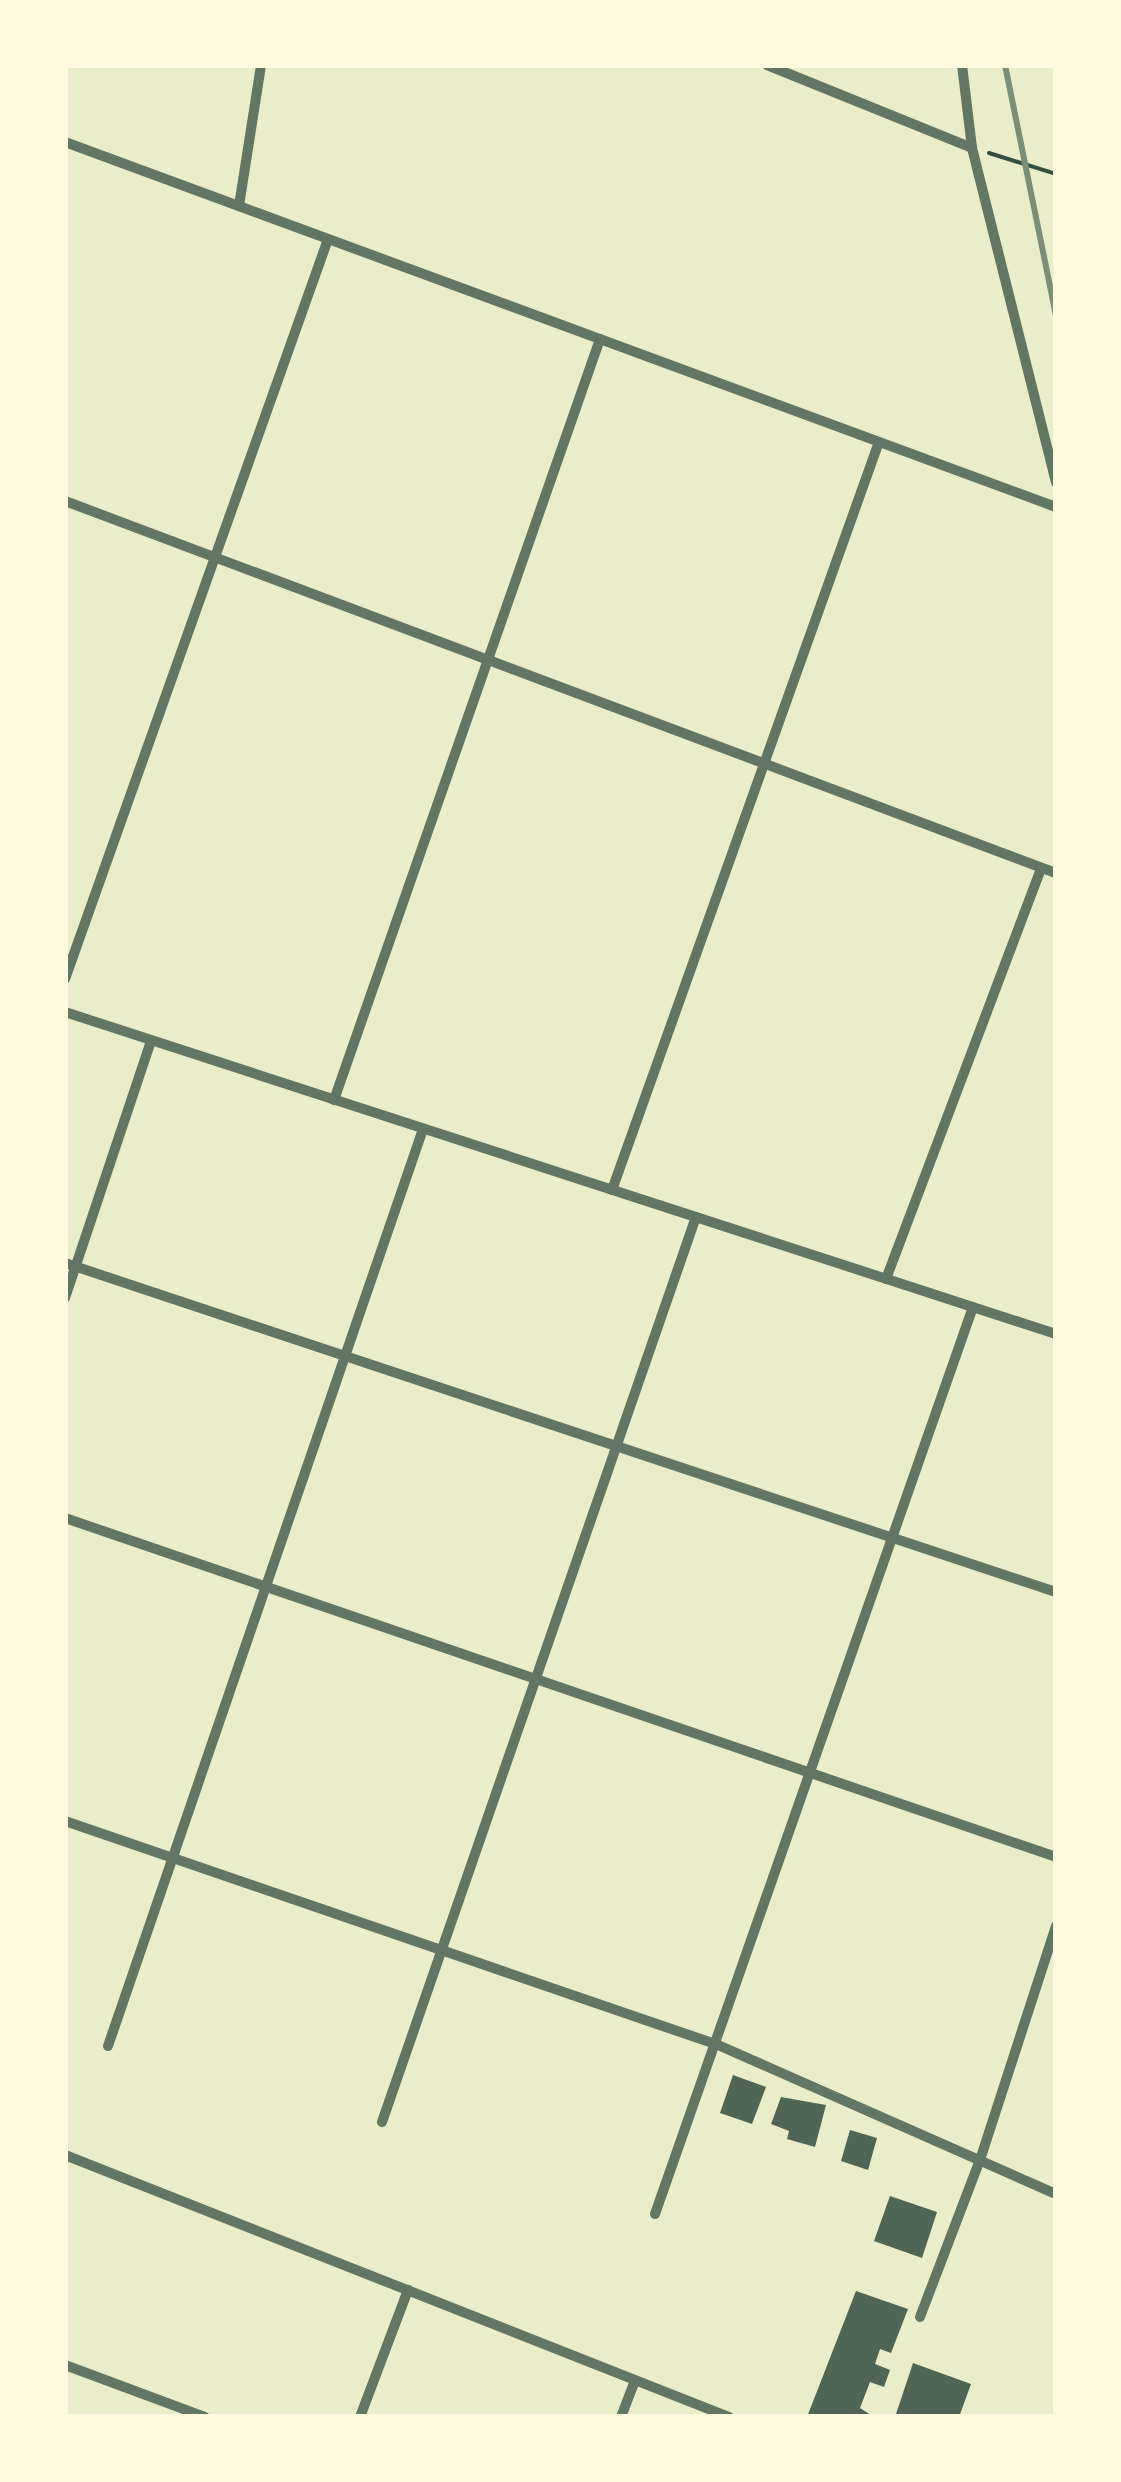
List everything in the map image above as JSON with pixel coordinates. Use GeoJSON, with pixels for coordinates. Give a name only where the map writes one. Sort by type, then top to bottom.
{"type":"FeatureCollection","features":[{"type":"Feature","properties":{"kind":"street"},"geometry":{"type":"LineString","coordinates":[[239,206],[261,65]]}},
{"type":"Feature","properties":{"kind":"street"},"geometry":{"type":"LineString","coordinates":[[767,65],[972,148]]}},
{"type":"Feature","properties":{"kind":"street"},"geometry":{"type":"LineString","coordinates":[[962,65],[972,148],[1056,483]]}},
{"type":"Feature","properties":{"kind":"street"},"geometry":{"type":"LineString","coordinates":[[65,142],[1056,508]]}},
{"type":"Feature","properties":{"kind":"street"},"geometry":{"type":"LineString","coordinates":[[65,979],[328,239]]}},
{"type":"Feature","properties":{"kind":"street"},"geometry":{"type":"LineString","coordinates":[[334,1100],[600,339]]}},
{"type":"Feature","properties":{"kind":"street"},"geometry":{"type":"LineString","coordinates":[[612,1190],[879,442]]}},
{"type":"Feature","properties":{"kind":"street"},"geometry":{"type":"LineString","coordinates":[[65,502],[1056,874]]}},
{"type":"Feature","properties":{"kind":"street"},"geometry":{"type":"LineString","coordinates":[[886,1279],[1041,868]]}},
{"type":"Feature","properties":{"kind":"street"},"geometry":{"type":"LineString","coordinates":[[65,1012],[1056,1334]]}},
{"type":"Feature","properties":{"kind":"street"},"geometry":{"type":"LineString","coordinates":[[65,1298],[70,1265],[151,1040]]}},
{"type":"Feature","properties":{"kind":"street"},"geometry":{"type":"LineString","coordinates":[[108,2046],[348,1358],[422,1128]]}},
{"type":"Feature","properties":{"kind":"street"},"geometry":{"type":"LineString","coordinates":[[382,2122],[446,1951],[615,1445],[696,1217]]}},
{"type":"Feature","properties":{"kind":"street"},"geometry":{"type":"LineString","coordinates":[[70,1265],[1056,1592]]}},
{"type":"Feature","properties":{"kind":"street"},"geometry":{"type":"LineString","coordinates":[[655,2214],[718,2045],[806,1770],[973,1307]]}},
{"type":"Feature","properties":{"kind":"street"},"geometry":{"type":"LineString","coordinates":[[65,1518],[1056,1857]]}},
{"type":"Feature","properties":{"kind":"street"},"geometry":{"type":"LineString","coordinates":[[65,1821],[718,2045],[1056,2194]]}},
{"type":"Feature","properties":{"kind":"street"},"geometry":{"type":"LineString","coordinates":[[920,2317],[980,2160],[1056,1926]]}},
{"type":"Feature","properties":{"kind":"street"},"geometry":{"type":"LineString","coordinates":[[65,2155],[729,2417]]}},
{"type":"Feature","properties":{"kind":"street"},"geometry":{"type":"LineString","coordinates":[[360,2417],[408,2290]]}},
{"type":"Feature","properties":{"kind":"street"},"geometry":{"type":"LineString","coordinates":[[65,2365],[206,2417]]}},
{"type":"Feature","properties":{"kind":"street"},"geometry":{"type":"LineString","coordinates":[[621,2417],[634,2381]]}},
{"type":"Feature","properties":{"kind":"path"},"geometry":{"type":"LineString","coordinates":[[972,148],[1056,174]]}},
{"type":"Feature","properties":{"kind":"building"},"geometry":{"type":"Polygon","coordinates":[[[733,2075],[766,2087],[752,2124],[720,2113],[733,2075]]]}},
{"type":"Feature","properties":{"kind":"building"},"geometry":{"type":"Polygon","coordinates":[[[781,2097],[826,2105],[815,2147],[787,2139],[789,2131],[771,2124],[781,2097]]]}},
{"type":"Feature","properties":{"kind":"building"},"geometry":{"type":"Polygon","coordinates":[[[850,2130],[877,2138],[868,2170],[841,2161],[850,2130]]]}},
{"type":"Feature","properties":{"kind":"building"},"geometry":{"type":"Polygon","coordinates":[[[890,2196],[937,2212],[922,2258],[874,2241],[890,2196]]]}},
{"type":"Feature","properties":{"kind":"building"},"geometry":{"type":"Polygon","coordinates":[[[856,2291],[908,2309],[891,2353],[880,2349],[875,2364],[890,2370],[884,2387],[870,2382],[860,2408],[874,2417],[807,2417],[856,2291]]]}},
{"type":"Feature","properties":{"kind":"building"},"geometry":{"type":"Polygon","coordinates":[[[913,2363],[971,2384],[959,2417],[895,2417],[913,2363]]]}},
{"type":"Feature","properties":{"kind":"railway"},"geometry":{"type":"LineString","coordinates":[[1005,65],[1056,316]]}}]}
